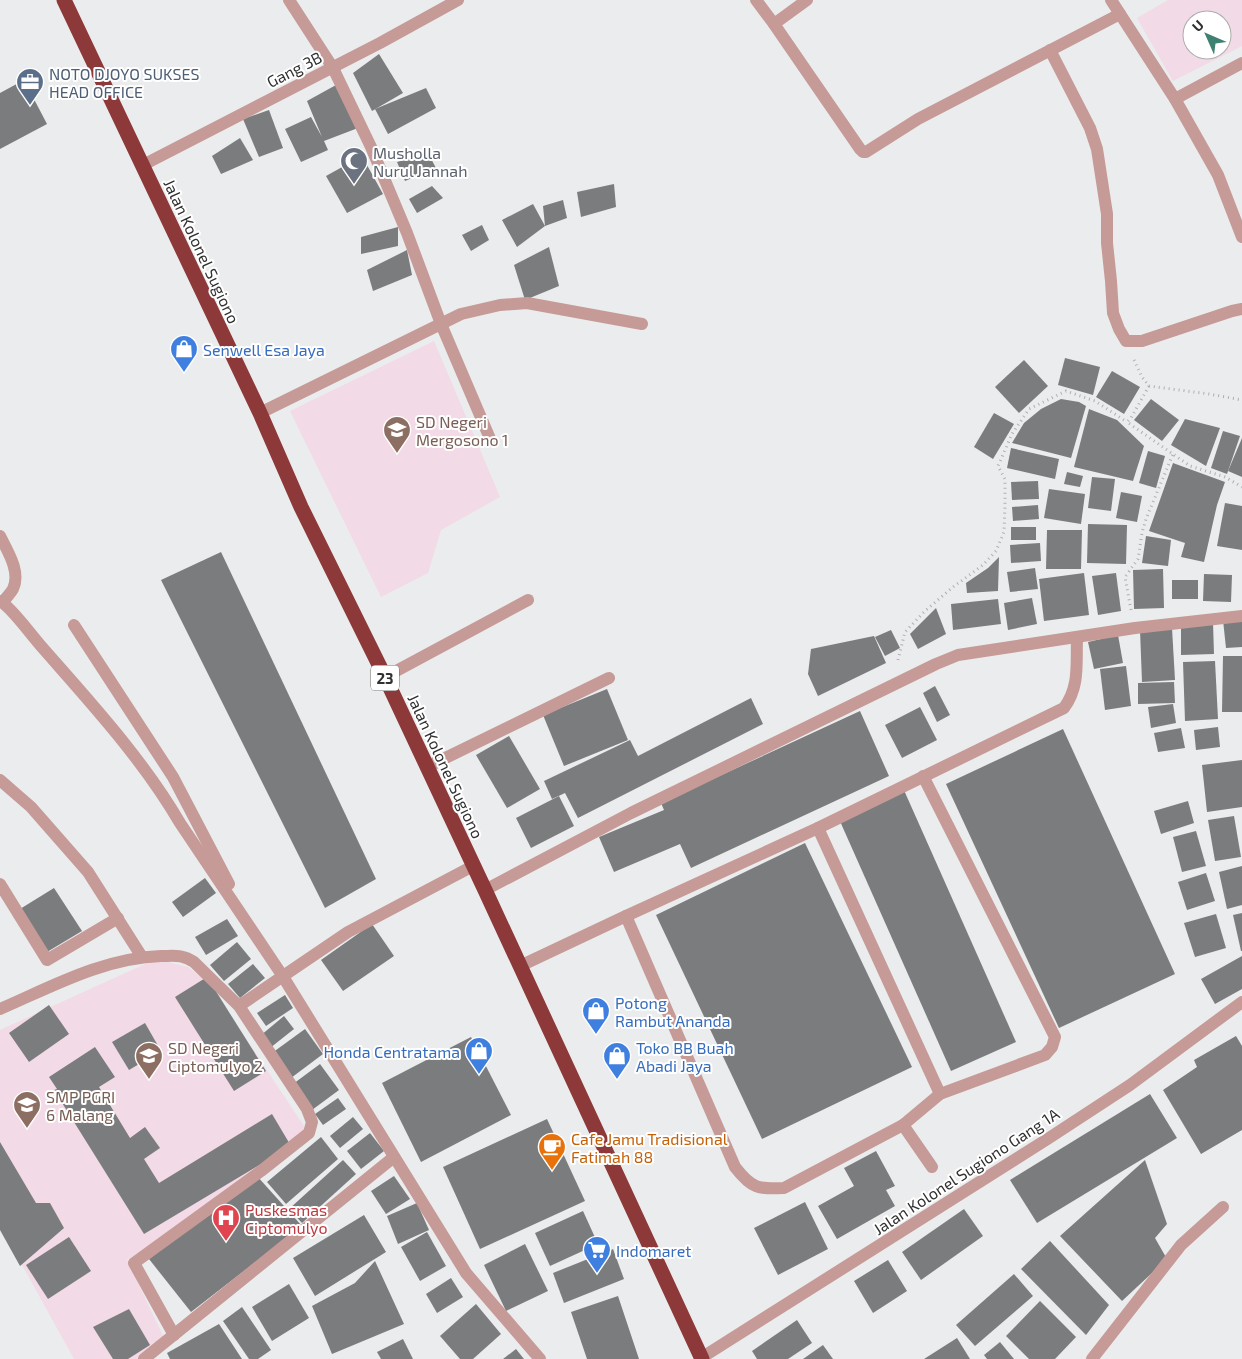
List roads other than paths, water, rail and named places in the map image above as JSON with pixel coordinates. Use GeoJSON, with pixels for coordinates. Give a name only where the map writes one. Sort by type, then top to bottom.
{"type":"FeatureCollection","features":[{"type":"Feature","properties":{"kind":"highway","name":"Jalan Kolonel Sugiono"},"geometry":{"type":"LineString","coordinates":[[64,0],[260,413],[301,507],[385,677],[485,890],[701,1359]]}},
{"type":"Feature","properties":{"kind":"street"},"geometry":{"type":"LineString","coordinates":[[289,0],[333,68],[371,147],[407,233],[441,324],[491,441]]}},
{"type":"Feature","properties":{"kind":"street","name":"Gang 3B"},"geometry":{"type":"LineString","coordinates":[[143,165],[333,68],[458,0]]}},
{"type":"Feature","properties":{"kind":"street"},"geometry":{"type":"LineString","coordinates":[[756,0],[863,152],[866,152],[918,119],[1120,14]]}},
{"type":"Feature","properties":{"kind":"street"},"geometry":{"type":"LineString","coordinates":[[774,24],[807,0]]}},
{"type":"Feature","properties":{"kind":"street"},"geometry":{"type":"LineString","coordinates":[[1111,0],[1175,99],[1218,175],[1242,237]]}},
{"type":"Feature","properties":{"kind":"street"},"geometry":{"type":"LineString","coordinates":[[1050,50],[1090,128],[1097,149],[1107,214],[1107,243],[1112,281],[1113,313],[1126,341],[1142,341],[1242,309]]}},
{"type":"Feature","properties":{"kind":"street"},"geometry":{"type":"LineString","coordinates":[[1175,99],[1242,63]]}},
{"type":"Feature","properties":{"kind":"street"},"geometry":{"type":"LineString","coordinates":[[260,413],[461,314],[500,305],[527,304],[642,324]]}},
{"type":"Feature","properties":{"kind":"street"},"geometry":{"type":"LineString","coordinates":[[0,536],[10,555],[15,576],[13,589],[2,602],[124,744],[166,799],[282,975],[466,1273],[540,1359]]}},
{"type":"Feature","properties":{"kind":"street"},"geometry":{"type":"LineString","coordinates":[[385,677],[528,600]]}},
{"type":"Feature","properties":{"kind":"street"},"geometry":{"type":"LineString","coordinates":[[485,890],[631,813],[958,655],[1135,628],[1242,616]]}},
{"type":"Feature","properties":{"kind":"street"},"geometry":{"type":"LineString","coordinates":[[74,625],[173,777],[229,882],[232,899]]}},
{"type":"Feature","properties":{"kind":"street"},"geometry":{"type":"LineString","coordinates":[[520,966],[818,828],[1064,708],[1075,688],[1077,638]]}},
{"type":"Feature","properties":{"kind":"street"},"geometry":{"type":"LineString","coordinates":[[427,767],[609,678]]}},
{"type":"Feature","properties":{"kind":"street"},"geometry":{"type":"LineString","coordinates":[[626,916],[735,1168],[746,1182],[762,1189],[784,1188],[903,1125],[940,1094],[1045,1055],[1052,1047],[1055,1037],[923,776]]}},
{"type":"Feature","properties":{"kind":"street"},"geometry":{"type":"LineString","coordinates":[[0,780],[31,807],[88,872],[142,957]]}},
{"type":"Feature","properties":{"kind":"street"},"geometry":{"type":"LineString","coordinates":[[818,828],[940,1094]]}},
{"type":"Feature","properties":{"kind":"street"},"geometry":{"type":"LineString","coordinates":[[239,1006],[348,932],[473,866]]}},
{"type":"Feature","properties":{"kind":"street"},"geometry":{"type":"LineString","coordinates":[[0,884],[47,960],[118,918]]}},
{"type":"Feature","properties":{"kind":"street"},"geometry":{"type":"LineString","coordinates":[[0,1009],[86,971],[142,957],[185,956],[194,962],[239,1006],[307,1109],[312,1122],[309,1133],[134,1263],[174,1335]]}},
{"type":"Feature","properties":{"kind":"street","name":"Jalan Kolonel Sugiono Gang 1A"},"geometry":{"type":"LineString","coordinates":[[701,1359],[1074,1122],[1130,1085],[1242,1002]]}},
{"type":"Feature","properties":{"kind":"street"},"geometry":{"type":"LineString","coordinates":[[903,1125],[932,1167]]}},
{"type":"Feature","properties":{"kind":"street"},"geometry":{"type":"LineString","coordinates":[[152,1356],[174,1335],[394,1157]]}},
{"type":"Feature","properties":{"kind":"street"},"geometry":{"type":"LineString","coordinates":[[1092,1359],[1181,1245],[1223,1207]]}},
{"type":"Feature","properties":{"kind":"place","name":"NOTO DJOYO SUKSES HEAD OFFICE"},"geometry":{"type":"Point","coordinates":[30,106]}},
{"type":"Feature","properties":{"kind":"place","name":"Musholla Nurul Jannah"},"geometry":{"type":"Point","coordinates":[354,185]}},
{"type":"Feature","properties":{"kind":"place","name":"Senwell Esa Jaya"},"geometry":{"type":"Point","coordinates":[184,373]}},
{"type":"Feature","properties":{"kind":"place","name":"SD Negeri Mergosono 1"},"geometry":{"type":"Point","coordinates":[397,454]}},
{"type":"Feature","properties":{"kind":"place","name":"Potong Rambut Ananda"},"geometry":{"type":"Point","coordinates":[596,1035]}},
{"type":"Feature","properties":{"kind":"place","name":"Honda Centratama"},"geometry":{"type":"Point","coordinates":[479,1075]}},
{"type":"Feature","properties":{"kind":"place","name":"SD Negeri Ciptomulyo 2"},"geometry":{"type":"Point","coordinates":[149,1080]}},
{"type":"Feature","properties":{"kind":"place","name":"Toko BB Buah Abadi Jaya"},"geometry":{"type":"Point","coordinates":[617,1080]}},
{"type":"Feature","properties":{"kind":"place","name":"SMP PGRI 6 Malang"},"geometry":{"type":"Point","coordinates":[27,1129]}},
{"type":"Feature","properties":{"kind":"place","name":"Cafe Jamu Tradisional Fatimah 88"},"geometry":{"type":"Point","coordinates":[552,1171]}},
{"type":"Feature","properties":{"kind":"place","name":"Puskesmas Ciptomulyo"},"geometry":{"type":"Point","coordinates":[226,1242]}},
{"type":"Feature","properties":{"kind":"place","name":"Indomaret"},"geometry":{"type":"Point","coordinates":[597,1274]}}]}
